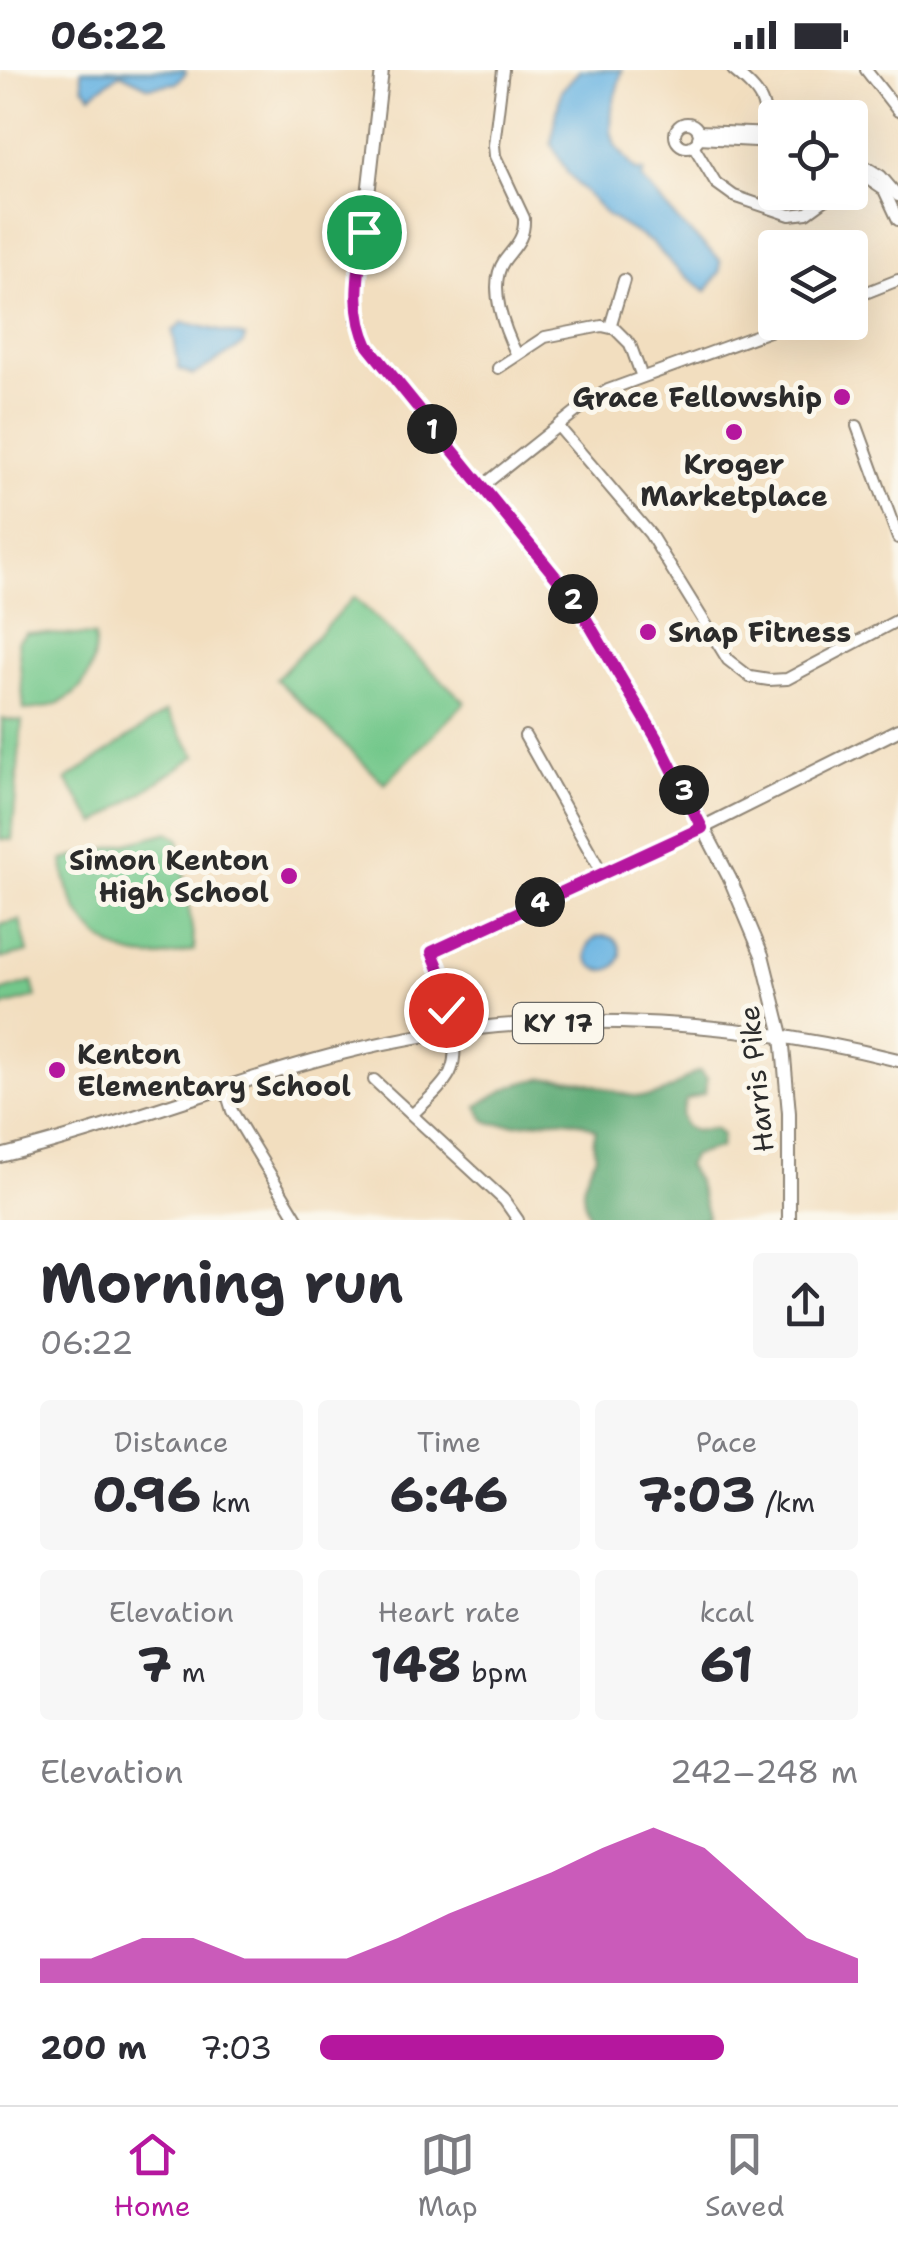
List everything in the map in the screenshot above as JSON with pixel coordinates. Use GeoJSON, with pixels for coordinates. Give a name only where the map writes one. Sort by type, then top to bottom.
{"type":"FeatureCollection","features":[{"type":"Feature","properties":{"kind":"main road","name":"Harris Pike"},"geometry":{"type":"LineString","coordinates":[[382,70],[358,284],[358,320],[380,363],[576,602],[658,741],[750,921],[782,1035],[789,1113],[790,1220]]}},
{"type":"Feature","properties":{"kind":"main road"},"geometry":{"type":"LineString","coordinates":[[702,828],[898,730]]}},
{"type":"Feature","properties":{"kind":"main road","name":"KY 17"},"geometry":{"type":"LineString","coordinates":[[0,1156],[342,1052],[451,1030],[543,1023],[638,1023],[782,1035],[898,1060]]}},
{"type":"Feature","properties":{"kind":"street"},"geometry":{"type":"LineString","coordinates":[[503,70],[495,156],[524,218],[524,229],[518,246],[502,263],[496,285],[508,336],[517,355]]}},
{"type":"Feature","properties":{"kind":"street"},"geometry":{"type":"LineString","coordinates":[[733,70],[759,92],[761,100]]}},
{"type":"Feature","properties":{"kind":"street"},"geometry":{"type":"LineString","coordinates":[[866,70],[898,111]]}},
{"type":"Feature","properties":{"kind":"street"},"geometry":{"type":"LineString","coordinates":[[758,137],[696,138],[716,183],[734,196],[758,204]]}},
{"type":"Feature","properties":{"kind":"street"},"geometry":{"type":"LineString","coordinates":[[868,172],[881,176],[898,196]]}},
{"type":"Feature","properties":{"kind":"street"},"geometry":{"type":"LineString","coordinates":[[868,178],[884,190],[898,220]]}},
{"type":"Feature","properties":{"kind":"street"},"geometry":{"type":"LineString","coordinates":[[775,210],[790,215],[811,210]]}},
{"type":"Feature","properties":{"kind":"street"},"geometry":{"type":"LineString","coordinates":[[610,328],[624,280]]}},
{"type":"Feature","properties":{"kind":"street"},"geometry":{"type":"LineString","coordinates":[[868,292],[898,280]]}},
{"type":"Feature","properties":{"kind":"street"},"geometry":{"type":"LineString","coordinates":[[498,368],[545,336],[586,327],[610,328],[630,344],[642,377]]}},
{"type":"Feature","properties":{"kind":"street"},"geometry":{"type":"LineString","coordinates":[[480,488],[601,394],[758,335]]}},
{"type":"Feature","properties":{"kind":"street"},"geometry":{"type":"LineString","coordinates":[[558,426],[650,534],[728,660],[747,675],[769,680],[787,678],[898,620]]}},
{"type":"Feature","properties":{"kind":"street"},"geometry":{"type":"LineString","coordinates":[[857,426],[898,538]]}},
{"type":"Feature","properties":{"kind":"street"},"geometry":{"type":"LineString","coordinates":[[526,736],[602,874]]}},
{"type":"Feature","properties":{"kind":"street"},"geometry":{"type":"LineString","coordinates":[[414,1114],[452,1068],[453,1016],[442,972],[432,952],[702,828]]}},
{"type":"Feature","properties":{"kind":"street"},"geometry":{"type":"LineString","coordinates":[[374,1080],[504,1200],[518,1220]]}},
{"type":"Feature","properties":{"kind":"street"},"geometry":{"type":"LineString","coordinates":[[225,1088],[232,1112],[298,1220]]}},
{"type":"Feature","properties":{"kind":"green space"},"geometry":{"type":"Polygon","coordinates":[[[354,597],[465,702],[385,784],[276,679],[354,597]]]}},
{"type":"Feature","properties":{"kind":"green space"},"geometry":{"type":"Polygon","coordinates":[[[26,633],[95,636],[86,680],[68,698],[24,710],[18,641],[26,633]]]}},
{"type":"Feature","properties":{"kind":"green space"},"geometry":{"type":"Polygon","coordinates":[[[166,712],[196,756],[96,824],[66,780],[166,712]]]}},
{"type":"Feature","properties":{"kind":"green space"},"geometry":{"type":"Polygon","coordinates":[[[2,719],[22,721],[12,840],[0,839],[2,719]]]}},
{"type":"Feature","properties":{"kind":"green space"},"geometry":{"type":"Polygon","coordinates":[[[169,832],[179,839],[195,950],[156,957],[119,950],[104,941],[80,914],[71,897],[63,860],[169,832]]]}},
{"type":"Feature","properties":{"kind":"green space"},"geometry":{"type":"Polygon","coordinates":[[[20,920],[28,952],[0,959],[0,925],[20,920]]]}},
{"type":"Feature","properties":{"kind":"green space"},"geometry":{"type":"Polygon","coordinates":[[[32,982],[36,997],[4,1006],[0,1011],[0,992],[32,982]]]}},
{"type":"Feature","properties":{"kind":"green space"},"geometry":{"type":"Polygon","coordinates":[[[699,1071],[707,1078],[705,1093],[686,1100],[681,1116],[685,1126],[694,1131],[715,1128],[722,1135],[720,1148],[693,1155],[687,1165],[697,1181],[708,1216],[703,1220],[590,1220],[583,1186],[596,1155],[596,1130],[569,1120],[492,1123],[484,1119],[478,1106],[517,1084],[558,1078],[626,1095],[651,1096],[699,1071]]]}},
{"type":"Feature","properties":{"kind":"water"},"geometry":{"type":"Polygon","coordinates":[[[81,70],[186,73],[176,83],[149,87],[120,73],[91,95],[83,87],[81,70]]]}},
{"type":"Feature","properties":{"kind":"water"},"geometry":{"type":"Polygon","coordinates":[[[580,70],[622,70],[612,108],[615,145],[636,171],[644,171],[642,179],[680,223],[720,260],[720,272],[706,291],[680,272],[652,243],[608,216],[568,174],[551,143],[561,91],[580,70]]]}},
{"type":"Feature","properties":{"kind":"water"},"geometry":{"type":"Polygon","coordinates":[[[183,322],[245,337],[243,345],[193,375],[179,369],[173,331],[183,322]]]}},
{"type":"Feature","properties":{"kind":"water"},"geometry":{"type":"Polygon","coordinates":[[[604,936],[616,941],[621,953],[616,965],[604,970],[592,965],[587,953],[592,941],[604,936]]]}},
{"type":"Feature","properties":{"kind":"place","name":"Grace Fellowship"},"geometry":{"type":"Point","coordinates":[842,397]}},
{"type":"Feature","properties":{"kind":"place","name":"Kroger Marketplace"},"geometry":{"type":"Point","coordinates":[734,432]}},
{"type":"Feature","properties":{"kind":"place","name":"Snap Fitness"},"geometry":{"type":"Point","coordinates":[648,632]}},
{"type":"Feature","properties":{"kind":"place","name":"Simon Kenton High School"},"geometry":{"type":"Point","coordinates":[289,876]}},
{"type":"Feature","properties":{"kind":"place","name":"Kenton Elementary School"},"geometry":{"type":"Point","coordinates":[57,1070]}},
{"type":"Feature","properties":{"kind":"route"},"geometry":{"type":"LineString","coordinates":[[364,232],[356,303],[368,346],[408,400],[576,602],[658,741],[702,828],[432,952],[446,986],[446,1010]]}}]}
